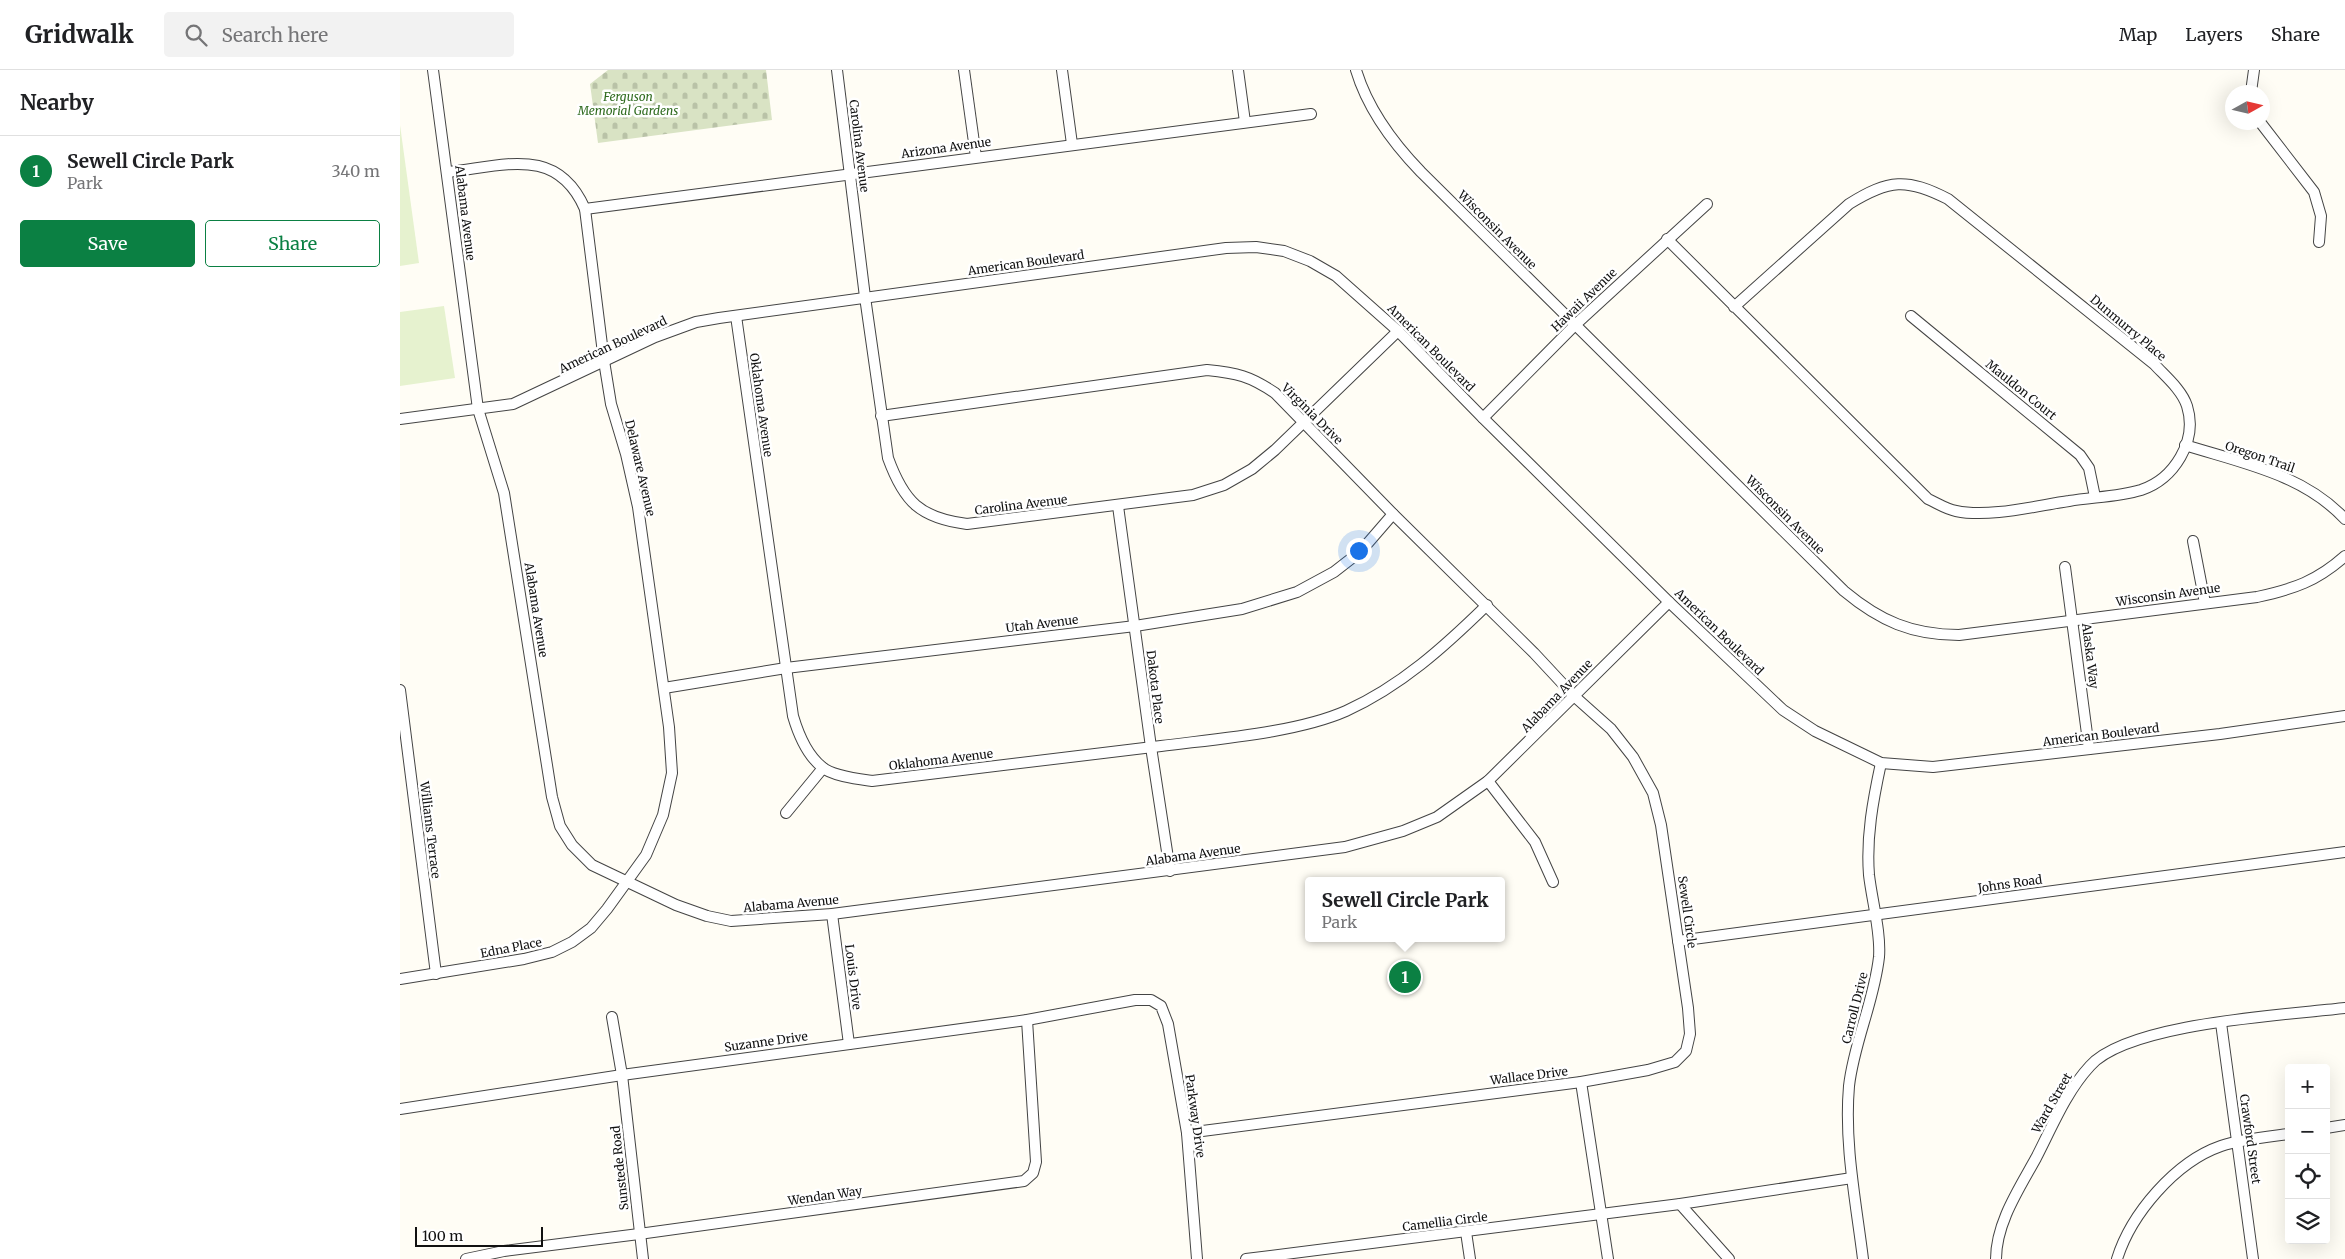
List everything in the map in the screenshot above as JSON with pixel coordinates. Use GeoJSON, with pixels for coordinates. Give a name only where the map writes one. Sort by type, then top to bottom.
{"type":"FeatureCollection","features":[{"type":"Feature","properties":{"kind":"street","name":"Alabama Avenue"},"geometry":{"type":"LineString","coordinates":[[433,70],[478,409],[504,493],[552,797],[560,826],[572,845],[592,865],[627,880],[676,905],[707,916],[730,921],[832,914],[1345,847],[1395,833],[1437,817],[1488,782],[1669,602]]}},
{"type":"Feature","properties":{"kind":"street","name":"Carolina Avenue"},"geometry":{"type":"LineString","coordinates":[[837,70],[865,297],[888,458],[898,484],[918,507],[943,521],[967,524],[1118,506],[1193,495],[1224,485],[1252,469],[1303,423],[1398,331]]}},
{"type":"Feature","properties":{"kind":"street"},"geometry":{"type":"LineString","coordinates":[[964,70],[976,156]]}},
{"type":"Feature","properties":{"kind":"street"},"geometry":{"type":"LineString","coordinates":[[1062,70],[1072,144]]}},
{"type":"Feature","properties":{"kind":"street"},"geometry":{"type":"LineString","coordinates":[[1238,70],[1245,122]]}},
{"type":"Feature","properties":{"kind":"street","name":"Wisconsin Avenue"},"geometry":{"type":"LineString","coordinates":[[1356,70],[1369,103],[1381,124],[1408,158],[1575,326],[1817,564],[1866,609],[1892,623],[1933,635],[1959,635],[2285,591],[2310,582],[2345,556]]}},
{"type":"Feature","properties":{"kind":"street"},"geometry":{"type":"LineString","coordinates":[[2252,85],[2254,70]]}},
{"type":"Feature","properties":{"kind":"street","name":"Arizona Avenue"},"geometry":{"type":"LineString","coordinates":[[585,209],[976,156],[1310,114]]}},
{"type":"Feature","properties":{"kind":"street"},"geometry":{"type":"LineString","coordinates":[[2266,130],[2314,192],[2321,216],[2320,242]]}},
{"type":"Feature","properties":{"kind":"street","name":"Delaware Avenue"},"geometry":{"type":"LineString","coordinates":[[448,172],[521,164],[542,166],[560,174],[570,182],[585,209],[611,404],[626,454],[638,507],[670,727],[672,773],[663,815],[649,847],[627,880]]}},
{"type":"Feature","properties":{"kind":"street","name":"Dunmurry Place"},"geometry":{"type":"LineString","coordinates":[[1667,239],[1734,307],[1928,498],[1941,506],[1955,511],[1977,513],[2011,510],[2140,490],[2164,479],[2182,455],[2190,432],[2187,406],[2180,393],[2154,364],[1948,199],[1913,184],[1891,185],[1871,191],[1850,204],[1734,307]]}},
{"type":"Feature","properties":{"kind":"street","name":"Hawaii Avenue"},"geometry":{"type":"LineString","coordinates":[[1483,418],[1575,326],[1707,204]]}},
{"type":"Feature","properties":{"kind":"street","name":"American Boulevard"},"geometry":{"type":"LineString","coordinates":[[400,419],[513,404],[655,337],[696,322],[1226,248],[1256,246],[1284,251],[1310,261],[1336,276],[1398,331],[1669,602],[1783,710],[1815,731],[1881,763],[1933,767],[2345,716]]}},
{"type":"Feature","properties":{"kind":"street","name":"Oklahoma Avenue"},"geometry":{"type":"LineString","coordinates":[[736,316],[793,716],[798,733],[823,768],[848,777],[872,782],[1150,747],[1294,726],[1344,712],[1371,699],[1436,655],[1487,605]]}},
{"type":"Feature","properties":{"kind":"street","name":"Mauldon Court"},"geometry":{"type":"LineString","coordinates":[[1911,316],[2080,455],[2089,468],[2095,497]]}},
{"type":"Feature","properties":{"kind":"street","name":"Virginia Drive"},"geometry":{"type":"LineString","coordinates":[[881,416],[1208,370],[1229,372],[1254,379],[1275,393],[1393,514],[1487,605],[1574,696]]}},
{"type":"Feature","properties":{"kind":"street","name":"Oregon Trail"},"geometry":{"type":"LineString","coordinates":[[2185,445],[2286,476],[2335,508],[2345,519]]}},
{"type":"Feature","properties":{"kind":"street","name":"Dakota Place"},"geometry":{"type":"LineString","coordinates":[[1118,506],[1150,747],[1170,871]]}},
{"type":"Feature","properties":{"kind":"street","name":"Utah Avenue"},"geometry":{"type":"LineString","coordinates":[[664,688],[786,668],[1135,626],[1242,609],[1297,592],[1334,572],[1361,551],[1393,514]]}},
{"type":"Feature","properties":{"kind":"street"},"geometry":{"type":"LineString","coordinates":[[2193,541],[2205,602]]}},
{"type":"Feature","properties":{"kind":"street","name":"Alaska Way"},"geometry":{"type":"LineString","coordinates":[[2065,566],[2089,749]]}},
{"type":"Feature","properties":{"kind":"street","name":"Williams Terrace"},"geometry":{"type":"LineString","coordinates":[[400,690],[436,974]]}},
{"type":"Feature","properties":{"kind":"street","name":"Sewell Circle"},"geometry":{"type":"LineString","coordinates":[[1574,696],[1612,729],[1633,758],[1653,793],[1662,834],[1688,1008],[1690,1034],[1686,1051],[1675,1062],[1648,1070],[1581,1082]]}},
{"type":"Feature","properties":{"kind":"street","name":"Carroll Drive"},"geometry":{"type":"LineString","coordinates":[[1863,1259],[1852,1178],[1848,1122],[1849,1085],[1871,1002],[1879,956],[1879,932],[1874,915],[1869,874],[1868,835],[1881,763]]}},
{"type":"Feature","properties":{"kind":"street"},"geometry":{"type":"LineString","coordinates":[[786,813],[823,768]]}},
{"type":"Feature","properties":{"kind":"street"},"geometry":{"type":"LineString","coordinates":[[1488,782],[1535,842],[1554,882]]}},
{"type":"Feature","properties":{"kind":"street","name":"Johns Road"},"geometry":{"type":"LineString","coordinates":[[1678,941],[2345,852]]}},
{"type":"Feature","properties":{"kind":"street","name":"Edna Place"},"geometry":{"type":"LineString","coordinates":[[400,979],[524,959],[552,952],[572,942],[591,928],[627,880]]}},
{"type":"Feature","properties":{"kind":"street","name":"Louis Drive"},"geometry":{"type":"LineString","coordinates":[[832,914],[849,1044]]}},
{"type":"Feature","properties":{"kind":"street","name":"Suzanne Drive"},"geometry":{"type":"LineString","coordinates":[[400,1109],[622,1074],[1027,1020],[1135,1000]]}},
{"type":"Feature","properties":{"kind":"street","name":"Parkway Drive"},"geometry":{"type":"LineString","coordinates":[[1135,1000],[1151,1000],[1161,1006],[1168,1024],[1186,1133],[1197,1259]]}},
{"type":"Feature","properties":{"kind":"street","name":"Ward Street"},"geometry":{"type":"LineString","coordinates":[[1996,1259],[1996,1247],[2008,1210],[2063,1106],[2091,1065],[2120,1046],[2148,1036],[2222,1023],[2345,1008]]}},
{"type":"Feature","properties":{"kind":"street","name":"Sunstede Road"},"geometry":{"type":"LineString","coordinates":[[612,1017],[622,1074],[643,1259]]}},
{"type":"Feature","properties":{"kind":"street","name":"Wendan Way"},"geometry":{"type":"LineString","coordinates":[[466,1259],[504,1251],[1024,1181],[1033,1172],[1036,1162],[1027,1020]]}},
{"type":"Feature","properties":{"kind":"street","name":"Crawford Street"},"geometry":{"type":"LineString","coordinates":[[2222,1023],[2253,1259]]}},
{"type":"Feature","properties":{"kind":"street","name":"Wallace Drive"},"geometry":{"type":"LineString","coordinates":[[1186,1133],[1581,1082],[1602,1214]]}},
{"type":"Feature","properties":{"kind":"street"},"geometry":{"type":"LineString","coordinates":[[2330,1127],[2345,1125]]}},
{"type":"Feature","properties":{"kind":"street"},"geometry":{"type":"LineString","coordinates":[[2117,1259],[2133,1225],[2150,1200],[2171,1178],[2197,1158],[2219,1147],[2285,1135]]}},
{"type":"Feature","properties":{"kind":"street"},"geometry":{"type":"LineString","coordinates":[[1608,1259],[1602,1214],[1852,1178]]}},
{"type":"Feature","properties":{"kind":"street"},"geometry":{"type":"LineString","coordinates":[[1680,1204],[1730,1259]]}},
{"type":"Feature","properties":{"kind":"street","name":"Camellia Circle"},"geometry":{"type":"LineString","coordinates":[[1246,1259],[1602,1214]]}},
{"type":"Feature","properties":{"kind":"street"},"geometry":{"type":"LineString","coordinates":[[1466,1232],[1470,1259]]}},
{"type":"Feature","properties":{"kind":"green space","name":"Ferguson Memorial Gardens"},"geometry":{"type":"Polygon","coordinates":[[[608,70],[766,70],[772,120],[598,143],[590,84],[608,70]]]}},
{"type":"Feature","properties":{"kind":"green space"},"geometry":{"type":"Polygon","coordinates":[[[400,125],[419,263],[400,266],[400,125]]]}},
{"type":"Feature","properties":{"kind":"green space"},"geometry":{"type":"Polygon","coordinates":[[[444,306],[455,378],[400,386],[400,312],[444,306]]]}},
{"type":"Feature","properties":{"kind":"place","name":"Sewell Circle Park"},"geometry":{"type":"Point","coordinates":[1405,977]}}]}
